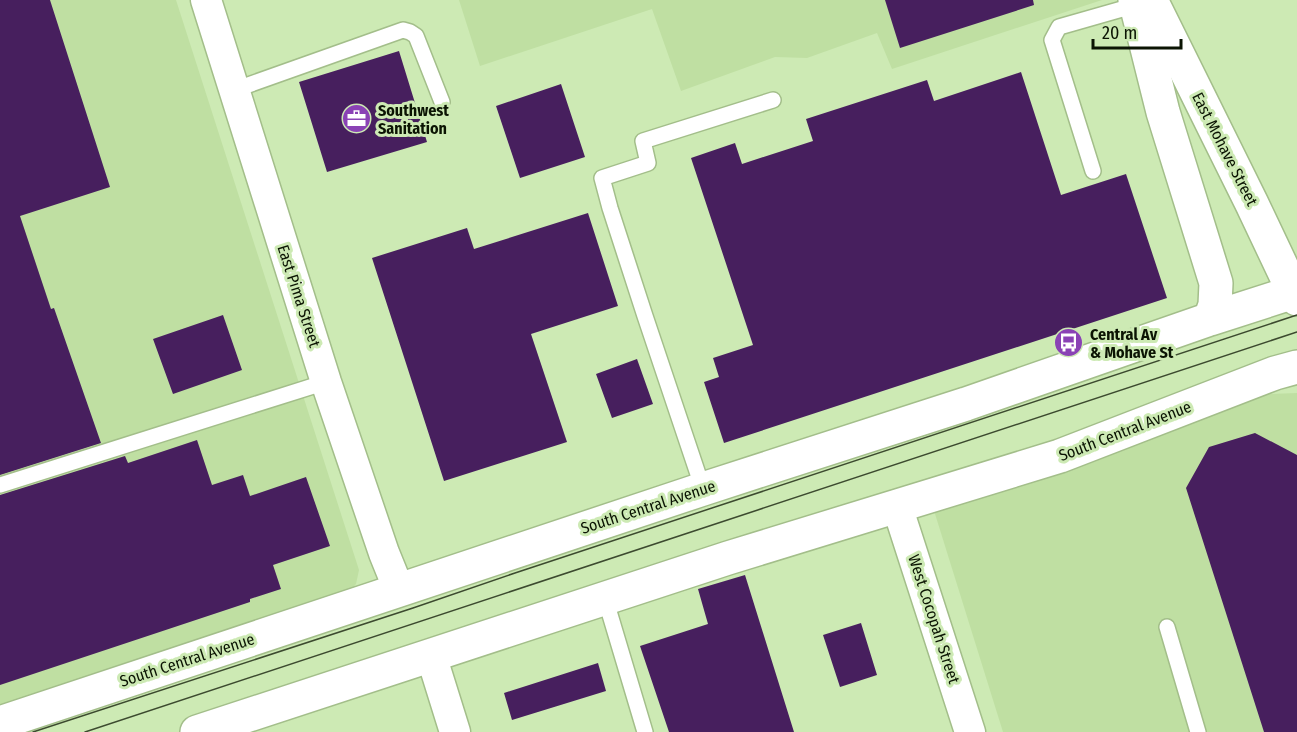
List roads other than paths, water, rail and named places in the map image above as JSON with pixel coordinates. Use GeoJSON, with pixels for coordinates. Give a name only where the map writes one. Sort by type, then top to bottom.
{"type":"FeatureCollection","features":[{"type":"Feature","properties":{"kind":"main road","name":"East Mohave Street"},"geometry":{"type":"LineString","coordinates":[[1141,2],[1248,194],[1296,294]]}},
{"type":"Feature","properties":{"kind":"main road"},"geometry":{"type":"LineString","coordinates":[[1141,2],[1163,112],[1216,283],[1215,305],[1210,320]]}},
{"type":"Feature","properties":{"kind":"main road","name":"South Central Avenue"},"geometry":{"type":"LineString","coordinates":[[0,723],[703,489],[966,405],[1210,320],[1296,294]]}},
{"type":"Feature","properties":{"kind":"main road","name":"South Central Avenue"},"geometry":{"type":"LineString","coordinates":[[196,732],[728,558],[1060,456],[1264,377],[1297,367]]}},
{"type":"Feature","properties":{"kind":"street","name":"East Pima Street"},"geometry":{"type":"LineString","coordinates":[[206,0],[326,382],[384,553],[399,590]]}},
{"type":"Feature","properties":{"kind":"street","name":"West Cocopah Street"},"geometry":{"type":"LineString","coordinates":[[897,506],[970,732]]}},
{"type":"Feature","properties":{"kind":"street"},"geometry":{"type":"LineString","coordinates":[[431,655],[455,732]]}},
{"type":"Feature","properties":{"kind":"lane"},"geometry":{"type":"LineString","coordinates":[[1093,171],[1052,40],[1059,27],[1141,2]]}},
{"type":"Feature","properties":{"kind":"lane"},"geometry":{"type":"LineString","coordinates":[[234,90],[403,30],[416,36],[442,102]]}},
{"type":"Feature","properties":{"kind":"lane"},"geometry":{"type":"LineString","coordinates":[[703,489],[602,178],[648,163],[643,141],[773,100]]}},
{"type":"Feature","properties":{"kind":"lane"},"geometry":{"type":"LineString","coordinates":[[0,485],[326,382]]}},
{"type":"Feature","properties":{"kind":"lane"},"geometry":{"type":"LineString","coordinates":[[605,598],[645,732]]}},
{"type":"Feature","properties":{"kind":"lane"},"geometry":{"type":"LineString","coordinates":[[1167,627],[1198,732]]}},
{"type":"Feature","properties":{"kind":"tram line"},"geometry":{"type":"LineString","coordinates":[[33,732],[1297,315]]}},
{"type":"Feature","properties":{"kind":"tram line"},"geometry":{"type":"LineString","coordinates":[[85,732],[1297,332]]}},
{"type":"Feature","properties":{"kind":"place","name":"Southwest Sanitation"},"geometry":{"type":"Point","coordinates":[357,119]}},
{"type":"Feature","properties":{"kind":"place","name":"Central Av & Mohave St"},"geometry":{"type":"Point","coordinates":[1069,343]}}]}
